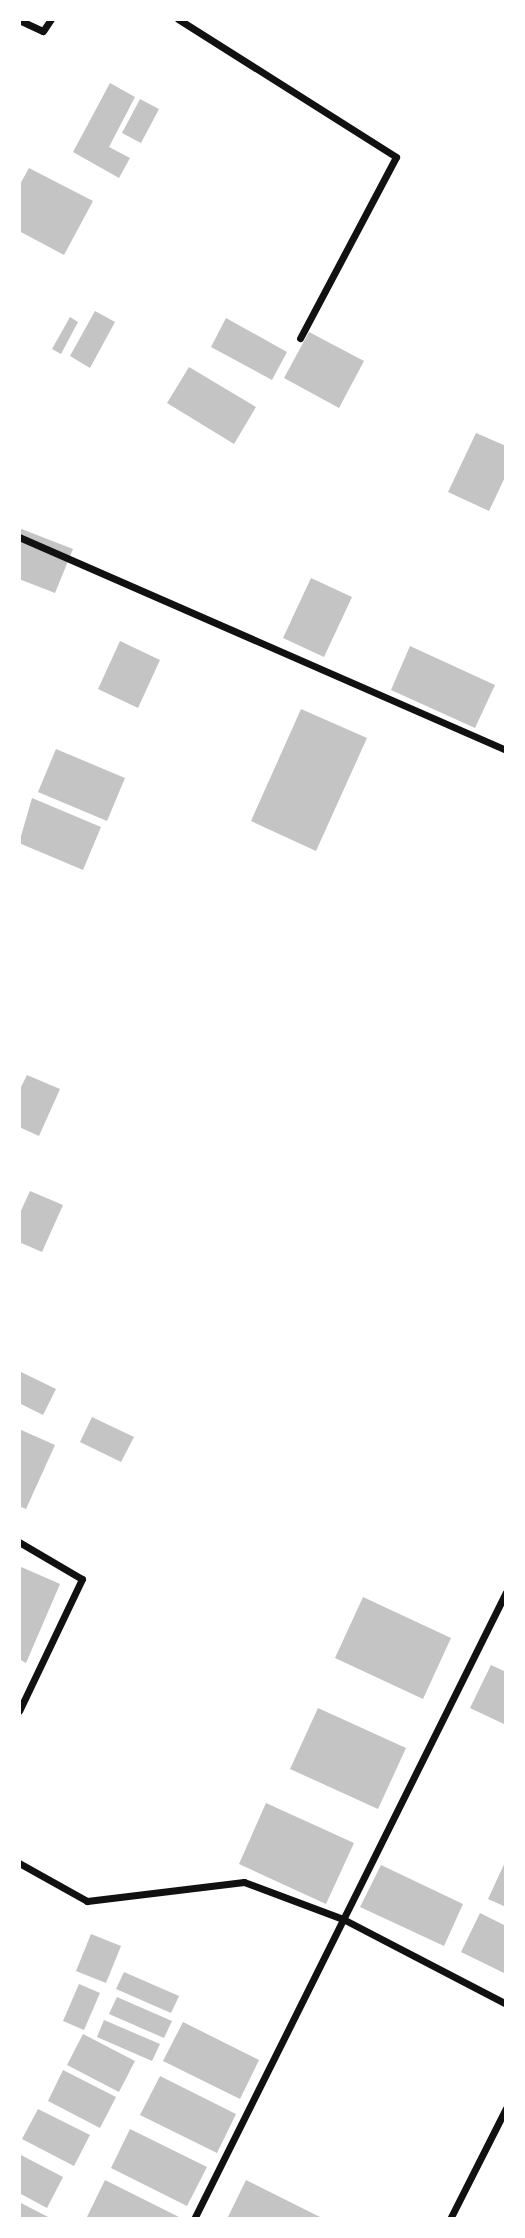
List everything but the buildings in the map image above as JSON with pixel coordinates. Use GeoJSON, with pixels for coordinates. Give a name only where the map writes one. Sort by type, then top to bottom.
{"type":"FeatureCollection","features":[{"type":"Feature","properties":{"kind":"street"},"geometry":{"type":"LineString","coordinates":[[19,20],[43,31],[51,19]]}},
{"type":"Feature","properties":{"kind":"street"},"geometry":{"type":"LineString","coordinates":[[178,19],[396,157],[300,338]]}},
{"type":"Feature","properties":{"kind":"street"},"geometry":{"type":"LineString","coordinates":[[19,537],[506,751]]}},
{"type":"Feature","properties":{"kind":"street"},"geometry":{"type":"LineString","coordinates":[[19,1542],[82,1579],[19,1711]]}},
{"type":"Feature","properties":{"kind":"street"},"geometry":{"type":"LineString","coordinates":[[194,2219],[506,1592]]}},
{"type":"Feature","properties":{"kind":"street"},"geometry":{"type":"LineString","coordinates":[[19,1863],[88,1901],[244,1882],[343,1919],[506,2004]]}},
{"type":"Feature","properties":{"kind":"street"},"geometry":{"type":"LineString","coordinates":[[450,2219],[506,2108]]}}]}
